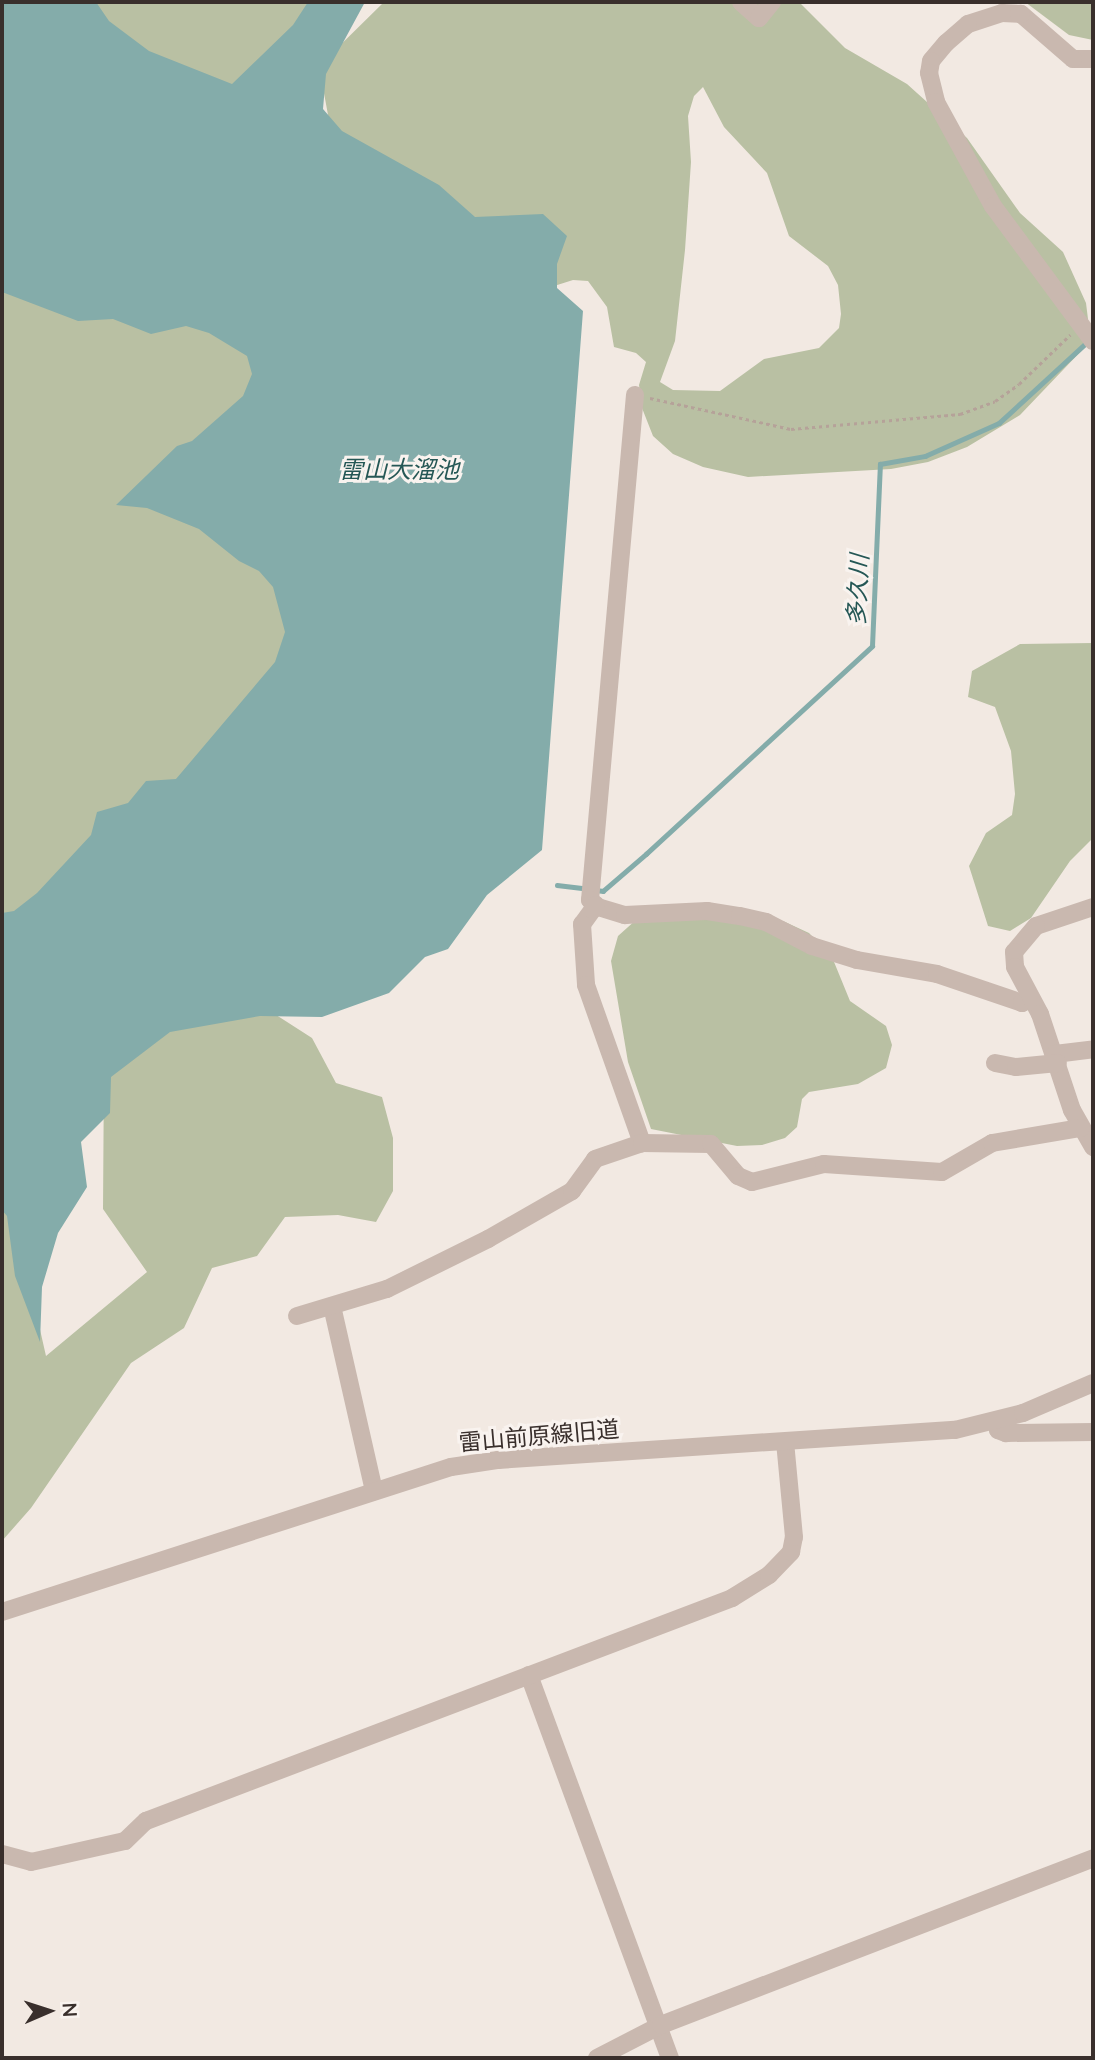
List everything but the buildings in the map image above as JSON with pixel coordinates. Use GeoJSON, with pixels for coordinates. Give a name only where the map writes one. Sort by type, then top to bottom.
{"type":"FeatureCollection","features":[{"type":"Feature","properties":{"kind":"street"},"geometry":{"type":"LineString","coordinates":[[741,2],[759,18],[772,2]]}},
{"type":"Feature","properties":{"kind":"street"},"geometry":{"type":"LineString","coordinates":[[1093,59],[1073,59],[1018,8],[987,15],[968,24],[931,61],[929,82],[993,206],[1093,341]]}},
{"type":"Feature","properties":{"kind":"street"},"geometry":{"type":"LineString","coordinates":[[635,395],[593,896],[582,924],[586,985],[642,1143]]}},
{"type":"Feature","properties":{"kind":"street"},"geometry":{"type":"LineString","coordinates":[[593,896],[625,915],[707,911],[766,922],[811,946],[857,960],[937,974],[1022,1003],[1030,998]]}},
{"type":"Feature","properties":{"kind":"street"},"geometry":{"type":"LineString","coordinates":[[1093,907],[1036,926],[1021,938],[1014,952],[1015,967],[1056,1058],[1081,1128],[1093,1147]]}},
{"type":"Feature","properties":{"kind":"street"},"geometry":{"type":"LineString","coordinates":[[995,1063],[1016,1067],[1093,1049]]}},
{"type":"Feature","properties":{"kind":"street"},"geometry":{"type":"LineString","coordinates":[[297,1316],[387,1289],[488,1239],[572,1191],[595,1159],[642,1143],[691,1140],[711,1144],[738,1175],[752,1182],[824,1164],[942,1171],[992,1143],[1081,1128]]}},
{"type":"Feature","properties":{"kind":"street"},"geometry":{"type":"LineString","coordinates":[[332,1306],[374,1491]]}},
{"type":"Feature","properties":{"kind":"street","name":"雷山前原線旧道"},"geometry":{"type":"LineString","coordinates":[[2,1612],[451,1467],[499,1460],[955,1430],[997,1422],[1093,1383]]}},
{"type":"Feature","properties":{"kind":"street"},"geometry":{"type":"LineString","coordinates":[[997,1422],[998,1430],[1006,1433],[1093,1432]]}},
{"type":"Feature","properties":{"kind":"street"},"geometry":{"type":"LineString","coordinates":[[2,1854],[32,1862],[125,1841],[146,1821],[732,1598],[769,1575],[791,1552],[794,1537],[785,1442]]}},
{"type":"Feature","properties":{"kind":"street"},"geometry":{"type":"LineString","coordinates":[[528,1675],[661,2025],[670,2058]]}},
{"type":"Feature","properties":{"kind":"street"},"geometry":{"type":"LineString","coordinates":[[597,2058],[661,2025],[1093,1858]]}},
{"type":"Feature","properties":{"kind":"path"},"geometry":{"type":"LineString","coordinates":[[635,395],[791,429],[960,414],[995,401],[1019,384],[1083,324]]}},
{"type":"Feature","properties":{"kind":"green space"},"geometry":{"type":"Polygon","coordinates":[[[88,2],[324,2],[231,100],[156,66],[88,2]]]}},
{"type":"Feature","properties":{"kind":"green space"},"geometry":{"type":"Polygon","coordinates":[[[384,2],[799,2],[845,48],[907,84],[967,138],[1020,213],[1063,252],[1086,303],[1089,327],[1083,349],[1020,415],[967,447],[928,462],[891,469],[748,477],[703,467],[673,454],[653,436],[642,408],[639,385],[646,362],[636,353],[614,347],[607,307],[588,281],[573,280],[551,287],[483,234],[333,142],[319,66],[384,2]],[[703,87],[694,96],[688,116],[691,162],[685,250],[675,341],[660,382],[673,390],[720,391],[764,359],[819,348],[839,328],[841,314],[838,285],[828,266],[789,236],[767,173],[724,127],[703,87]]]}},
{"type":"Feature","properties":{"kind":"green space"},"geometry":{"type":"Polygon","coordinates":[[[1025,2],[1093,2],[1093,40],[1069,35],[1025,2]]]}},
{"type":"Feature","properties":{"kind":"green space"},"geometry":{"type":"Polygon","coordinates":[[[2,283],[227,329],[263,363],[291,652],[208,761],[2,924],[2,283]]]}},
{"type":"Feature","properties":{"kind":"green space"},"geometry":{"type":"Polygon","coordinates":[[[1093,643],[1093,838],[1070,861],[1031,918],[1010,931],[988,926],[969,866],[986,833],[1012,815],[1015,794],[1011,751],[995,707],[968,697],[972,671],[1020,644],[1093,643]]]}},
{"type":"Feature","properties":{"kind":"green space"},"geometry":{"type":"Polygon","coordinates":[[[647,917],[783,921],[809,933],[832,957],[850,1001],[886,1026],[892,1045],[886,1068],[858,1084],[809,1092],[802,1099],[797,1127],[785,1138],[762,1145],[737,1146],[651,1129],[628,1062],[611,961],[618,936],[637,919],[647,917]]]}},
{"type":"Feature","properties":{"kind":"green space"},"geometry":{"type":"Polygon","coordinates":[[[256,1002],[312,1038],[336,1083],[382,1097],[393,1138],[393,1191],[376,1222],[338,1215],[285,1217],[257,1256],[212,1268],[184,1328],[131,1363],[31,1508],[2,1541],[2,1200],[14,1215],[46,1356],[147,1272],[103,1209],[104,1065],[157,1025],[256,1002]]]}},
{"type":"Feature","properties":{"kind":"water","name":"雷山大溜池"},"geometry":{"type":"Polygon","coordinates":[[[2,2],[96,2],[109,21],[149,51],[232,84],[293,25],[308,2],[365,2],[326,74],[323,109],[342,131],[439,185],[475,217],[543,214],[567,236],[557,264],[557,288],[583,311],[542,850],[487,895],[448,949],[425,957],[389,993],[322,1017],[260,1016],[170,1032],[111,1077],[110,1113],[81,1142],[87,1187],[58,1233],[42,1287],[40,1342],[15,1276],[7,1216],[2,1210],[2,913],[14,911],[37,893],[91,835],[97,812],[128,803],[146,781],[176,779],[275,662],[285,632],[273,587],[259,571],[239,561],[199,529],[147,508],[116,505],[177,446],[192,441],[243,396],[252,374],[247,356],[209,333],[186,326],[151,334],[113,319],[78,321],[2,292],[2,2]]]}},
{"type":"Feature","properties":{"kind":"waterway","name":"多久川"},"geometry":{"type":"LineString","coordinates":[[596,890],[603,891],[646,854],[872,646],[880,464],[925,456],[999,423],[1087,342]]}},
{"type":"Feature","properties":{"kind":"waterway","name":"多久川"},"geometry":{"type":"LineString","coordinates":[[557,885],[588,889]]}}]}
